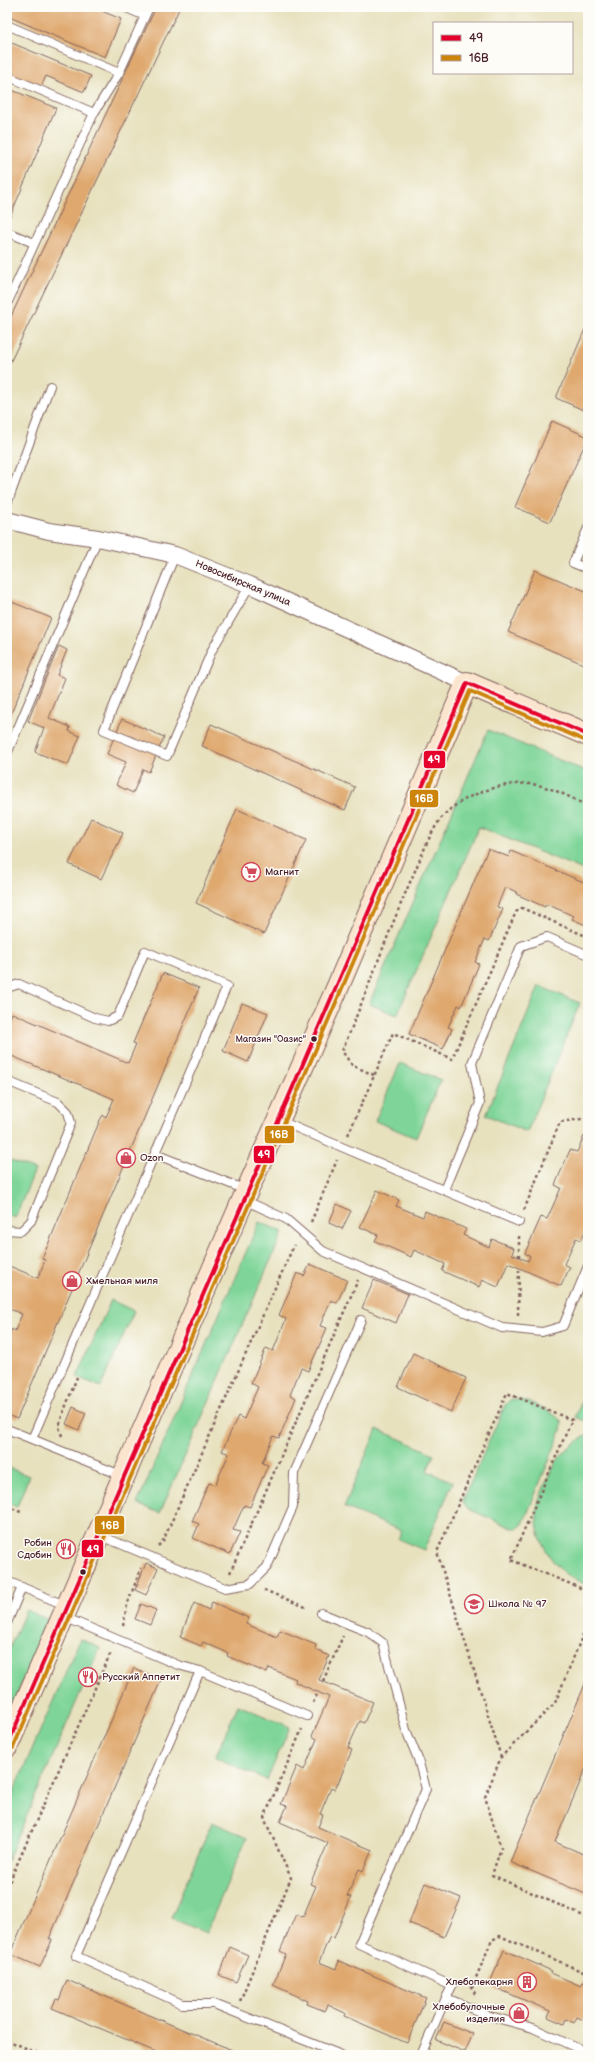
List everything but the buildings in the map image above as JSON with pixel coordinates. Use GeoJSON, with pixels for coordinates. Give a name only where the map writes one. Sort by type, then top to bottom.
{"type":"FeatureCollection","features":[{"type":"Feature","properties":{"kind":"street","name":"Новосибирская улица"},"geometry":{"type":"LineString","coordinates":[[7,520],[49,531],[98,538],[175,555],[250,585],[466,683],[588,735]]}},
{"type":"Feature","properties":{"kind":"street"},"geometry":{"type":"LineString","coordinates":[[7,1746],[245,1195],[336,990],[466,683]]}},
{"type":"Feature","properties":{"kind":"lane"},"geometry":{"type":"LineString","coordinates":[[124,7],[145,16]]}},
{"type":"Feature","properties":{"kind":"lane"},"geometry":{"type":"LineString","coordinates":[[7,304],[94,113],[119,73],[149,7]]}},
{"type":"Feature","properties":{"kind":"lane"},"geometry":{"type":"LineString","coordinates":[[7,25],[119,73]]}},
{"type":"Feature","properties":{"kind":"lane"},"geometry":{"type":"LineString","coordinates":[[7,76],[94,113]]}},
{"type":"Feature","properties":{"kind":"lane"},"geometry":{"type":"LineString","coordinates":[[7,232],[34,244]]}},
{"type":"Feature","properties":{"kind":"lane"},"geometry":{"type":"LineString","coordinates":[[7,504],[50,386]]}},
{"type":"Feature","properties":{"kind":"lane"},"geometry":{"type":"LineString","coordinates":[[588,528],[573,563],[588,569]]}},
{"type":"Feature","properties":{"kind":"lane"},"geometry":{"type":"LineString","coordinates":[[8,750],[98,538]]}},
{"type":"Feature","properties":{"kind":"lane"},"geometry":{"type":"LineString","coordinates":[[175,555],[104,730],[167,756],[212,650],[250,585]]}},
{"type":"Feature","properties":{"kind":"lane"},"geometry":{"type":"LineString","coordinates":[[444,1190],[480,1103],[472,1063],[521,946],[547,937],[588,955]]}},
{"type":"Feature","properties":{"kind":"lane"},"geometry":{"type":"LineString","coordinates":[[7,988],[19,984],[95,1018],[108,1021],[118,1016],[145,951],[227,986],[32,1439]]}},
{"type":"Feature","properties":{"kind":"lane"},"geometry":{"type":"LineString","coordinates":[[7,1081],[58,1102],[68,1112],[70,1123],[31,1221],[21,1231],[7,1230]]}},
{"type":"Feature","properties":{"kind":"lane"},"geometry":{"type":"LineString","coordinates":[[278,1120],[519,1222]]}},
{"type":"Feature","properties":{"kind":"lane"},"geometry":{"type":"LineString","coordinates":[[155,1154],[245,1195],[286,1219],[323,1251],[502,1328],[542,1332],[563,1326],[588,1266]]}},
{"type":"Feature","properties":{"kind":"lane"},"geometry":{"type":"LineString","coordinates":[[99,1535],[224,1588],[250,1584],[267,1567],[293,1507],[294,1473],[361,1320]]}},
{"type":"Feature","properties":{"kind":"lane"},"geometry":{"type":"LineString","coordinates":[[7,1429],[123,1476]]}},
{"type":"Feature","properties":{"kind":"lane"},"geometry":{"type":"LineString","coordinates":[[7,1581],[22,1587],[65,1611],[178,1665],[200,1671],[307,1716]]}},
{"type":"Feature","properties":{"kind":"lane"},"geometry":{"type":"LineString","coordinates":[[7,1623],[22,1587]]}},
{"type":"Feature","properties":{"kind":"lane"},"geometry":{"type":"LineString","coordinates":[[321,1613],[368,1632],[383,1643],[406,1730],[418,1759],[426,1790],[359,1944],[452,1986],[421,2055]]}},
{"type":"Feature","properties":{"kind":"lane"},"geometry":{"type":"LineString","coordinates":[[200,1671],[76,1956],[182,2004],[214,2004],[341,2055]]}},
{"type":"Feature","properties":{"kind":"lane"},"geometry":{"type":"LineString","coordinates":[[446,1998],[490,2016],[533,2028],[588,2053]]}},
{"type":"Feature","properties":{"kind":"path"},"geometry":{"type":"LineString","coordinates":[[374,1075],[352,1065],[342,1051],[395,916],[440,819],[446,813],[486,789],[512,785],[532,784],[588,806]]}},
{"type":"Feature","properties":{"kind":"path"},"geometry":{"type":"LineString","coordinates":[[163,1547],[163,1541],[292,1247],[304,1236],[393,1033],[452,1059],[516,912],[522,908],[588,937]]}},
{"type":"Feature","properties":{"kind":"path"},"geometry":{"type":"LineString","coordinates":[[519,1257],[519,1222],[560,1122],[588,1118]]}},
{"type":"Feature","properties":{"kind":"path"},"geometry":{"type":"LineString","coordinates":[[292,1247],[299,1250]]}},
{"type":"Feature","properties":{"kind":"path"},"geometry":{"type":"LineString","coordinates":[[517,1329],[519,1268]]}},
{"type":"Feature","properties":{"kind":"path"},"geometry":{"type":"LineString","coordinates":[[227,1579],[360,1275]]}},
{"type":"Feature","properties":{"kind":"path"},"geometry":{"type":"LineString","coordinates":[[62,1437],[59,1427],[77,1377]]}},
{"type":"Feature","properties":{"kind":"path"},"geometry":{"type":"LineString","coordinates":[[501,1757],[437,1552],[507,1393],[572,1420],[511,1560],[588,1591]]}},
{"type":"Feature","properties":{"kind":"path"},"geometry":{"type":"LineString","coordinates":[[7,1506],[23,1513]]}},
{"type":"Feature","properties":{"kind":"path"},"geometry":{"type":"LineString","coordinates":[[123,1626],[127,1605],[146,1555],[163,1541]]}},
{"type":"Feature","properties":{"kind":"path"},"geometry":{"type":"LineString","coordinates":[[250,1584],[321,1613]]}},
{"type":"Feature","properties":{"kind":"path"},"geometry":{"type":"LineString","coordinates":[[323,1681],[348,1624]]}},
{"type":"Feature","properties":{"kind":"path"},"geometry":{"type":"LineString","coordinates":[[588,1634],[584,1632],[555,1703],[501,1757],[485,1797],[501,1848],[492,1875],[588,1918]]}},
{"type":"Feature","properties":{"kind":"path"},"geometry":{"type":"LineString","coordinates":[[7,1887],[114,1647]]}},
{"type":"Feature","properties":{"kind":"path"},"geometry":{"type":"LineString","coordinates":[[235,2012],[291,1878],[264,1818],[307,1716]]}},
{"type":"Feature","properties":{"kind":"path"},"geometry":{"type":"LineString","coordinates":[[475,1996],[472,1987],[492,1940],[500,1936],[588,1974]]}},
{"type":"Feature","properties":{"kind":"path"},"geometry":{"type":"LineString","coordinates":[[7,2040],[42,2055]]}},
{"type":"Feature","properties":{"kind":"green space"},"geometry":{"type":"Polygon","coordinates":[[[488,730],[588,772],[588,872],[479,827],[397,1015],[369,1004],[488,730]]]}},
{"type":"Feature","properties":{"kind":"green space"},"geometry":{"type":"Polygon","coordinates":[[[539,986],[580,1003],[527,1132],[486,1115],[539,986]]]}},
{"type":"Feature","properties":{"kind":"green space"},"geometry":{"type":"Polygon","coordinates":[[[400,1063],[441,1080],[416,1138],[375,1121],[400,1063]]]}},
{"type":"Feature","properties":{"kind":"green space"},"geometry":{"type":"Polygon","coordinates":[[[7,1159],[35,1170],[15,1218],[7,1215],[7,1159]]]}},
{"type":"Feature","properties":{"kind":"green space"},"geometry":{"type":"Polygon","coordinates":[[[259,1222],[283,1232],[160,1513],[137,1504],[259,1222]]]}},
{"type":"Feature","properties":{"kind":"green space"},"geometry":{"type":"Polygon","coordinates":[[[111,1300],[134,1311],[101,1387],[77,1377],[111,1300]]]}},
{"type":"Feature","properties":{"kind":"green space"},"geometry":{"type":"Polygon","coordinates":[[[511,1399],[532,1403],[546,1409],[562,1422],[561,1431],[523,1524],[518,1528],[512,1528],[471,1510],[465,1506],[463,1500],[505,1405],[511,1399]]]}},
{"type":"Feature","properties":{"kind":"green space"},"geometry":{"type":"Polygon","coordinates":[[[583,1399],[588,1401],[588,1422],[575,1417],[583,1399]]]}},
{"type":"Feature","properties":{"kind":"green space"},"geometry":{"type":"Polygon","coordinates":[[[377,1429],[434,1454],[427,1471],[453,1482],[424,1550],[398,1539],[402,1531],[344,1507],[377,1429]]]}},
{"type":"Feature","properties":{"kind":"green space"},"geometry":{"type":"Polygon","coordinates":[[[588,1435],[588,1585],[564,1573],[553,1561],[540,1538],[537,1521],[537,1509],[552,1468],[567,1449],[588,1435]]]}},
{"type":"Feature","properties":{"kind":"green space"},"geometry":{"type":"Polygon","coordinates":[[[7,1467],[29,1476],[17,1507],[7,1503],[7,1467]]]}},
{"type":"Feature","properties":{"kind":"green space"},"geometry":{"type":"Polygon","coordinates":[[[26,1610],[49,1620],[7,1718],[7,1654],[26,1610]]]}},
{"type":"Feature","properties":{"kind":"green space"},"geometry":{"type":"Polygon","coordinates":[[[80,1639],[100,1648],[7,1861],[7,1807],[80,1639]]]}},
{"type":"Feature","properties":{"kind":"green space"},"geometry":{"type":"Polygon","coordinates":[[[238,1705],[290,1727],[267,1780],[215,1757],[238,1705]]]}},
{"type":"Feature","properties":{"kind":"green space"},"geometry":{"type":"Polygon","coordinates":[[[212,1822],[247,1837],[206,1933],[171,1918],[212,1822]]]}},
{"type":"Feature","properties":{"kind":"transit line","name":"49"},"geometry":{"type":"LineString","coordinates":[[7,1746],[467,683],[588,735]]}},
{"type":"Feature","properties":{"kind":"transit line","name":"16В"},"geometry":{"type":"LineString","coordinates":[[13,1748],[300,1088],[470,691],[586,741]]}},
{"type":"Feature","properties":{"kind":"place","name":"Магнит"},"geometry":{"type":"Point","coordinates":[251,872]}},
{"type":"Feature","properties":{"kind":"place","name":"Магазин \"Оазис\""},"geometry":{"type":"Point","coordinates":[314,1039]}},
{"type":"Feature","properties":{"kind":"place","name":"Ozon"},"geometry":{"type":"Point","coordinates":[126,1158]}},
{"type":"Feature","properties":{"kind":"place","name":"Хмельная миля"},"geometry":{"type":"Point","coordinates":[72,1281]}},
{"type":"Feature","properties":{"kind":"place","name":"Робин Сдобин"},"geometry":{"type":"Point","coordinates":[66,1549]}},
{"type":"Feature","properties":{"kind":"place","name":"Школа № 97"},"geometry":{"type":"Point","coordinates":[474,1604]}},
{"type":"Feature","properties":{"kind":"place","name":"Русский Аппетит"},"geometry":{"type":"Point","coordinates":[88,1677]}},
{"type":"Feature","properties":{"kind":"place","name":"Хлебопекарня"},"geometry":{"type":"Point","coordinates":[527,1982]}},
{"type":"Feature","properties":{"kind":"place","name":"Хлебобулочные изделия"},"geometry":{"type":"Point","coordinates":[519,2013]}}]}
